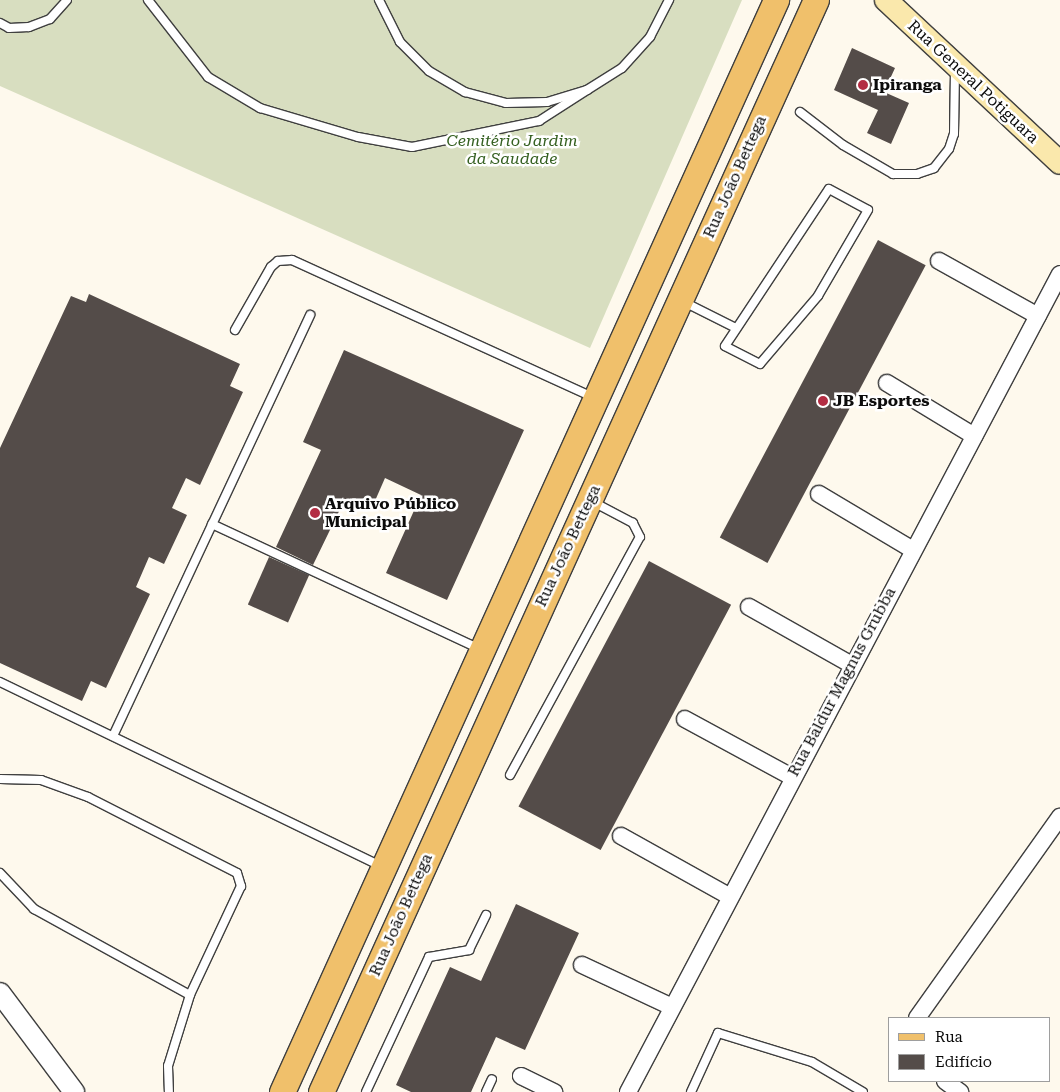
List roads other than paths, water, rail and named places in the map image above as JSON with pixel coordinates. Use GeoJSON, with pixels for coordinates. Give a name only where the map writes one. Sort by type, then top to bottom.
{"type":"FeatureCollection","features":[{"type":"Feature","properties":{"kind":"main road"},"geometry":{"type":"LineString","coordinates":[[282,1092],[776,0]]}},
{"type":"Feature","properties":{"kind":"main road","name":"Rua João Bettega"},"geometry":{"type":"LineString","coordinates":[[325,1089],[551,581],[816,0]]}},
{"type":"Feature","properties":{"kind":"main road","name":"Rua General Potiguara"},"geometry":{"type":"LineString","coordinates":[[886,0],[1060,163]]}},
{"type":"Feature","properties":{"kind":"main road"},"geometry":{"type":"LineString","coordinates":[[519,568],[551,581]]}},
{"type":"Feature","properties":{"kind":"main road"},"geometry":{"type":"LineString","coordinates":[[503,605],[535,618]]}},
{"type":"Feature","properties":{"kind":"street"},"geometry":{"type":"LineString","coordinates":[[939,261],[1038,316]]}},
{"type":"Feature","properties":{"kind":"street","name":"Rua Baldur Magnus Grubba"},"geometry":{"type":"LineString","coordinates":[[628,1092],[670,1006],[1060,274]]}},
{"type":"Feature","properties":{"kind":"street"},"geometry":{"type":"LineString","coordinates":[[887,383],[974,436]]}},
{"type":"Feature","properties":{"kind":"street"},"geometry":{"type":"LineString","coordinates":[[819,494],[913,550]]}},
{"type":"Feature","properties":{"kind":"street"},"geometry":{"type":"LineString","coordinates":[[749,607],[852,665]]}},
{"type":"Feature","properties":{"kind":"street"},"geometry":{"type":"LineString","coordinates":[[685,718],[792,778]]}},
{"type":"Feature","properties":{"kind":"street"},"geometry":{"type":"LineString","coordinates":[[918,1017],[1060,817]]}},
{"type":"Feature","properties":{"kind":"street"},"geometry":{"type":"LineString","coordinates":[[621,836],[729,896]]}},
{"type":"Feature","properties":{"kind":"street"},"geometry":{"type":"LineString","coordinates":[[582,965],[670,1006]]}},
{"type":"Feature","properties":{"kind":"street"},"geometry":{"type":"LineString","coordinates":[[0,992],[74,1092]]}},
{"type":"Feature","properties":{"kind":"street"},"geometry":{"type":"LineString","coordinates":[[521,1076],[554,1092]]}},
{"type":"Feature","properties":{"kind":"street"},"geometry":{"type":"LineString","coordinates":[[946,1082],[960,1092]]}},
{"type":"Feature","properties":{"kind":"lane"},"geometry":{"type":"LineString","coordinates":[[0,23],[9,28],[28,27],[50,19],[67,0]]}},
{"type":"Feature","properties":{"kind":"lane"},"geometry":{"type":"LineString","coordinates":[[148,0],[208,77],[260,108],[358,137],[412,146],[540,122],[622,68],[650,37],[669,0]]}},
{"type":"Feature","properties":{"kind":"lane"},"geometry":{"type":"LineString","coordinates":[[379,0],[400,42],[429,71],[465,92],[506,103],[539,102],[587,90]]}},
{"type":"Feature","properties":{"kind":"lane"},"geometry":{"type":"LineString","coordinates":[[800,112],[843,145],[893,174],[917,174],[934,168],[949,149],[954,134],[955,66]]}},
{"type":"Feature","properties":{"kind":"lane"},"geometry":{"type":"LineString","coordinates":[[829,189],[868,210],[818,296],[760,364],[725,346],[734,327],[829,189]]}},
{"type":"Feature","properties":{"kind":"lane"},"geometry":{"type":"LineString","coordinates":[[235,330],[271,267],[278,261],[292,260],[596,399]]}},
{"type":"Feature","properties":{"kind":"lane"},"geometry":{"type":"LineString","coordinates":[[680,300],[734,327]]}},
{"type":"Feature","properties":{"kind":"lane"},"geometry":{"type":"LineString","coordinates":[[113,736],[310,315]]}},
{"type":"Feature","properties":{"kind":"lane"},"geometry":{"type":"LineString","coordinates":[[510,775],[640,537],[639,528],[633,523],[589,500]]}},
{"type":"Feature","properties":{"kind":"lane"},"geometry":{"type":"LineString","coordinates":[[212,524],[403,617],[482,650]]}},
{"type":"Feature","properties":{"kind":"lane"},"geometry":{"type":"LineString","coordinates":[[0,682],[384,868]]}},
{"type":"Feature","properties":{"kind":"lane"},"geometry":{"type":"LineString","coordinates":[[0,779],[41,780],[88,797],[237,873],[241,886],[190,995],[168,1066],[169,1092]]}},
{"type":"Feature","properties":{"kind":"lane"},"geometry":{"type":"LineString","coordinates":[[0,873],[34,909],[190,995]]}},
{"type":"Feature","properties":{"kind":"lane"},"geometry":{"type":"LineString","coordinates":[[366,1092],[429,957],[469,950],[486,915]]}},
{"type":"Feature","properties":{"kind":"lane"},"geometry":{"type":"LineString","coordinates":[[691,1092],[718,1034],[812,1062],[863,1092]]}},
{"type":"Feature","properties":{"kind":"lane"},"geometry":{"type":"LineString","coordinates":[[486,1092],[492,1079]]}},
{"type":"Feature","properties":{"kind":"place","name":"Ipiranga"},"geometry":{"type":"Point","coordinates":[863,85]}},
{"type":"Feature","properties":{"kind":"place","name":"JB Esportes"},"geometry":{"type":"Point","coordinates":[823,401]}},
{"type":"Feature","properties":{"kind":"place","name":"Arquivo Público Municipal"},"geometry":{"type":"Point","coordinates":[315,513]}},
{"type":"Feature","properties":{"kind":"park label","name":"Cemitério Jardim da Saudade"},"geometry":{"type":"Point","coordinates":[512,150]}}]}
